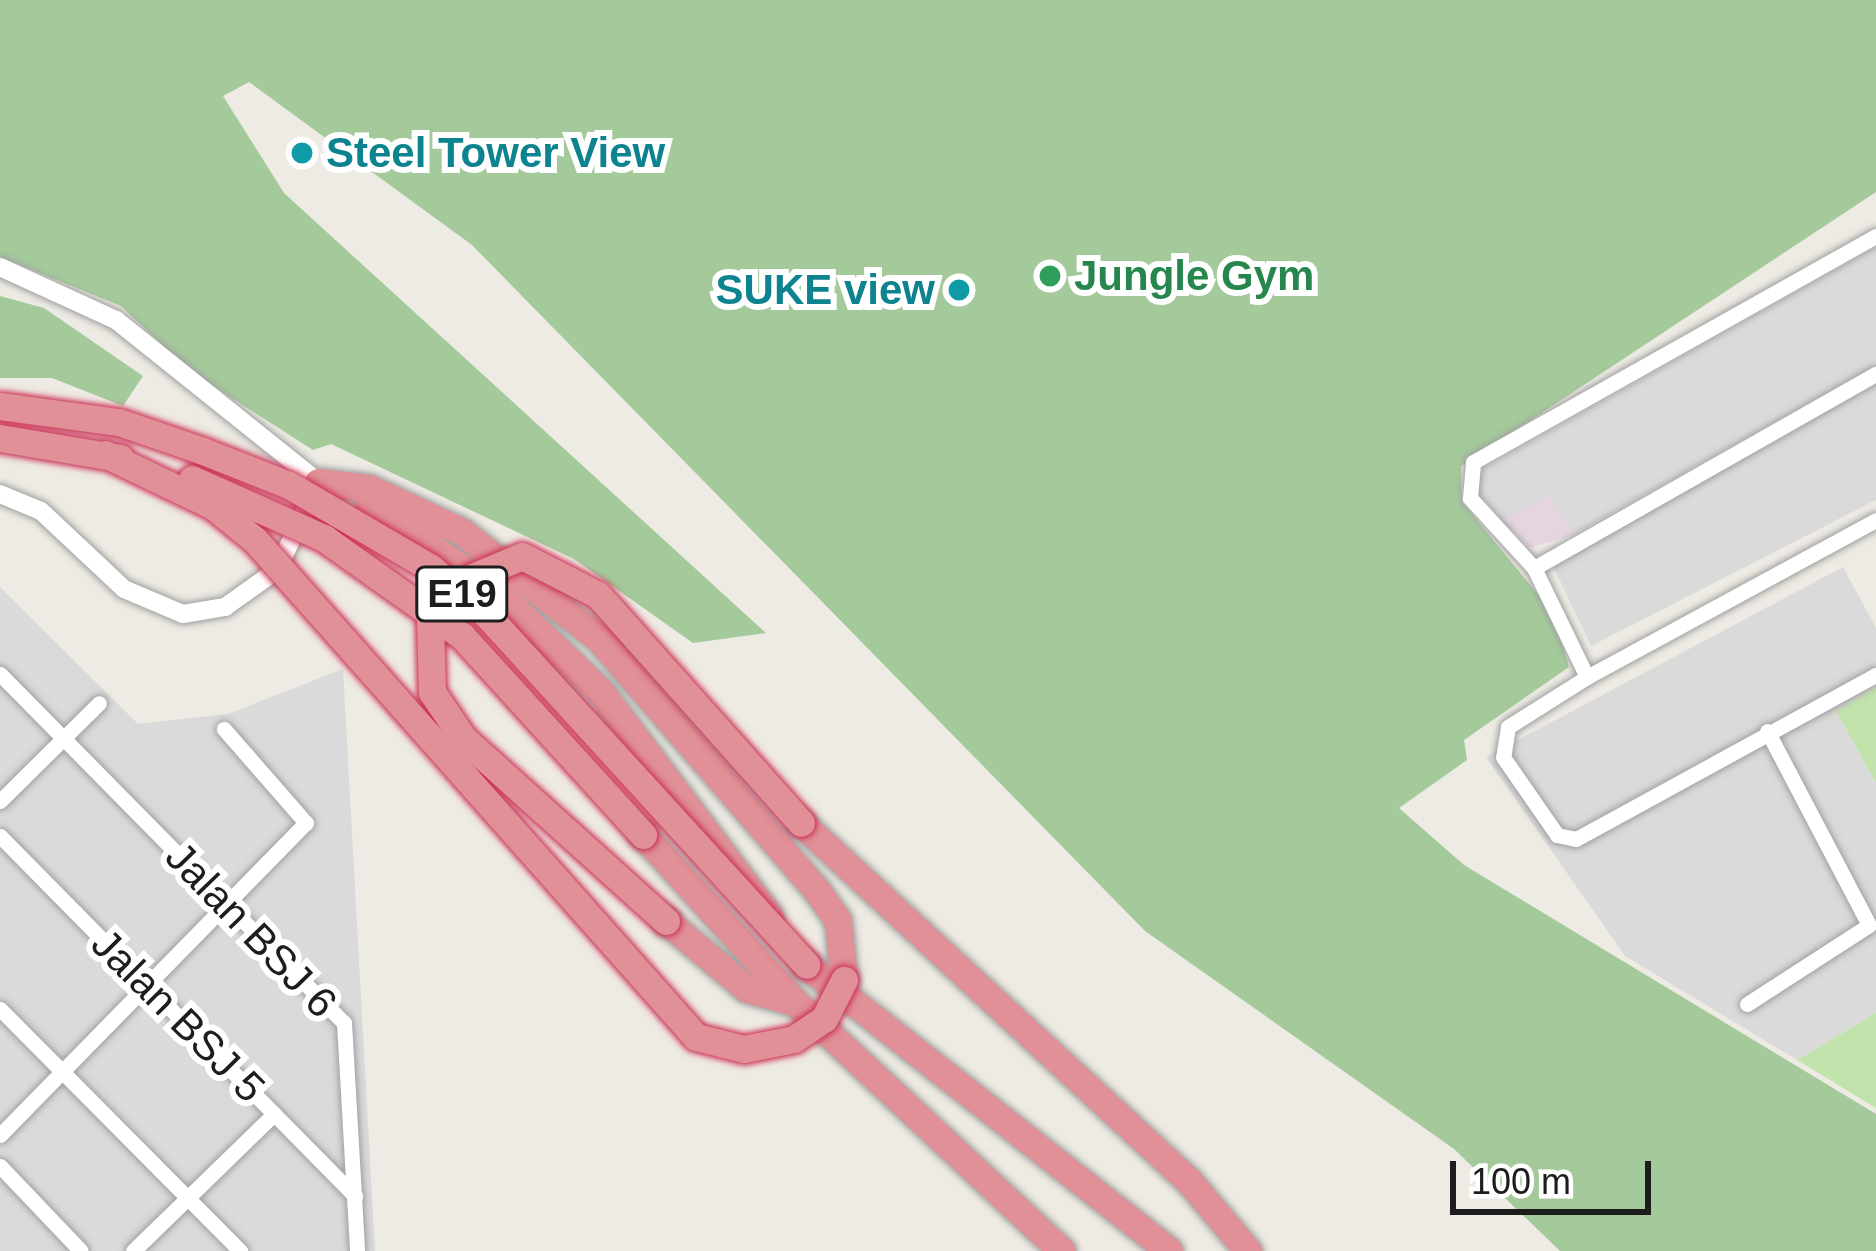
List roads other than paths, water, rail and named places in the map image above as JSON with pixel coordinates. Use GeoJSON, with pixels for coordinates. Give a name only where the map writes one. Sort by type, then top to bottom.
{"type":"FeatureCollection","features":[{"type":"Feature","properties":{"kind":"highway","name":"E19"},"geometry":{"type":"LineString","coordinates":[[0,406],[119,422],[203,451],[289,485],[431,568],[486,614],[806,965],[1169,1251]]}},
{"type":"Feature","properties":{"kind":"highway","name":"E19"},"geometry":{"type":"LineString","coordinates":[[0,439],[105,454],[211,485],[323,538],[462,637],[797,1004],[1062,1251]]}},
{"type":"Feature","properties":{"kind":"highway"},"geometry":{"type":"LineString","coordinates":[[105,454],[213,506],[255,540],[695,1037],[769,1048],[824,1018],[844,980],[838,922],[683,731],[532,580],[343,484]]}},
{"type":"Feature","properties":{"kind":"highway"},"geometry":{"type":"LineString","coordinates":[[343,484],[499,593],[601,692],[759,896],[781,941]]}},
{"type":"Feature","properties":{"kind":"highway"},"geometry":{"type":"LineString","coordinates":[[797,1004],[717,968],[463,738],[432,692],[430,619],[495,563],[557,566],[598,596],[801,823],[1189,1181],[1248,1251]]}},
{"type":"Feature","properties":{"kind":"street"},"geometry":{"type":"LineString","coordinates":[[1587,676],[1534,568],[1470,498],[1477,457],[1876,236]]}},
{"type":"Feature","properties":{"kind":"street"},"geometry":{"type":"LineString","coordinates":[[0,267],[116,320],[343,484]]}},
{"type":"Feature","properties":{"kind":"street"},"geometry":{"type":"LineString","coordinates":[[0,280],[111,332],[343,484]]}},
{"type":"Feature","properties":{"kind":"street"},"geometry":{"type":"LineString","coordinates":[[1534,568],[1876,374]]}},
{"type":"Feature","properties":{"kind":"street"},"geometry":{"type":"LineString","coordinates":[[0,494],[41,511],[124,590],[183,614],[225,607],[277,570],[343,484]]}},
{"type":"Feature","properties":{"kind":"street"},"geometry":{"type":"LineString","coordinates":[[1876,520],[1587,676],[1503,736],[1507,765],[1557,835],[1573,839],[1876,675]]}},
{"type":"Feature","properties":{"kind":"street","name":"Jalan BSJ 6"},"geometry":{"type":"LineString","coordinates":[[0,674],[344,1023],[357,1251]]}},
{"type":"Feature","properties":{"kind":"street"},"geometry":{"type":"LineString","coordinates":[[0,801],[99,703]]}},
{"type":"Feature","properties":{"kind":"street"},"geometry":{"type":"LineString","coordinates":[[0,1135],[306,824],[224,729]]}},
{"type":"Feature","properties":{"kind":"street"},"geometry":{"type":"LineString","coordinates":[[1747,1004],[1869,925],[1767,731]]}},
{"type":"Feature","properties":{"kind":"street","name":"Jalan BSJ 5"},"geometry":{"type":"LineString","coordinates":[[0,836],[355,1196]]}},
{"type":"Feature","properties":{"kind":"street"},"geometry":{"type":"LineString","coordinates":[[0,1009],[241,1251]]}},
{"type":"Feature","properties":{"kind":"street"},"geometry":{"type":"LineString","coordinates":[[133,1251],[274,1114]]}},
{"type":"Feature","properties":{"kind":"street"},"geometry":{"type":"LineString","coordinates":[[0,1166],[81,1251]]}},
{"type":"Feature","properties":{"kind":"place","name":"Steel Tower View"},"geometry":{"type":"Point","coordinates":[302,153]}},
{"type":"Feature","properties":{"kind":"place","name":"Jungle Gym"},"geometry":{"type":"Point","coordinates":[1050,276]}},
{"type":"Feature","properties":{"kind":"place","name":"SUKE view"},"geometry":{"type":"Point","coordinates":[959,290]}}]}
